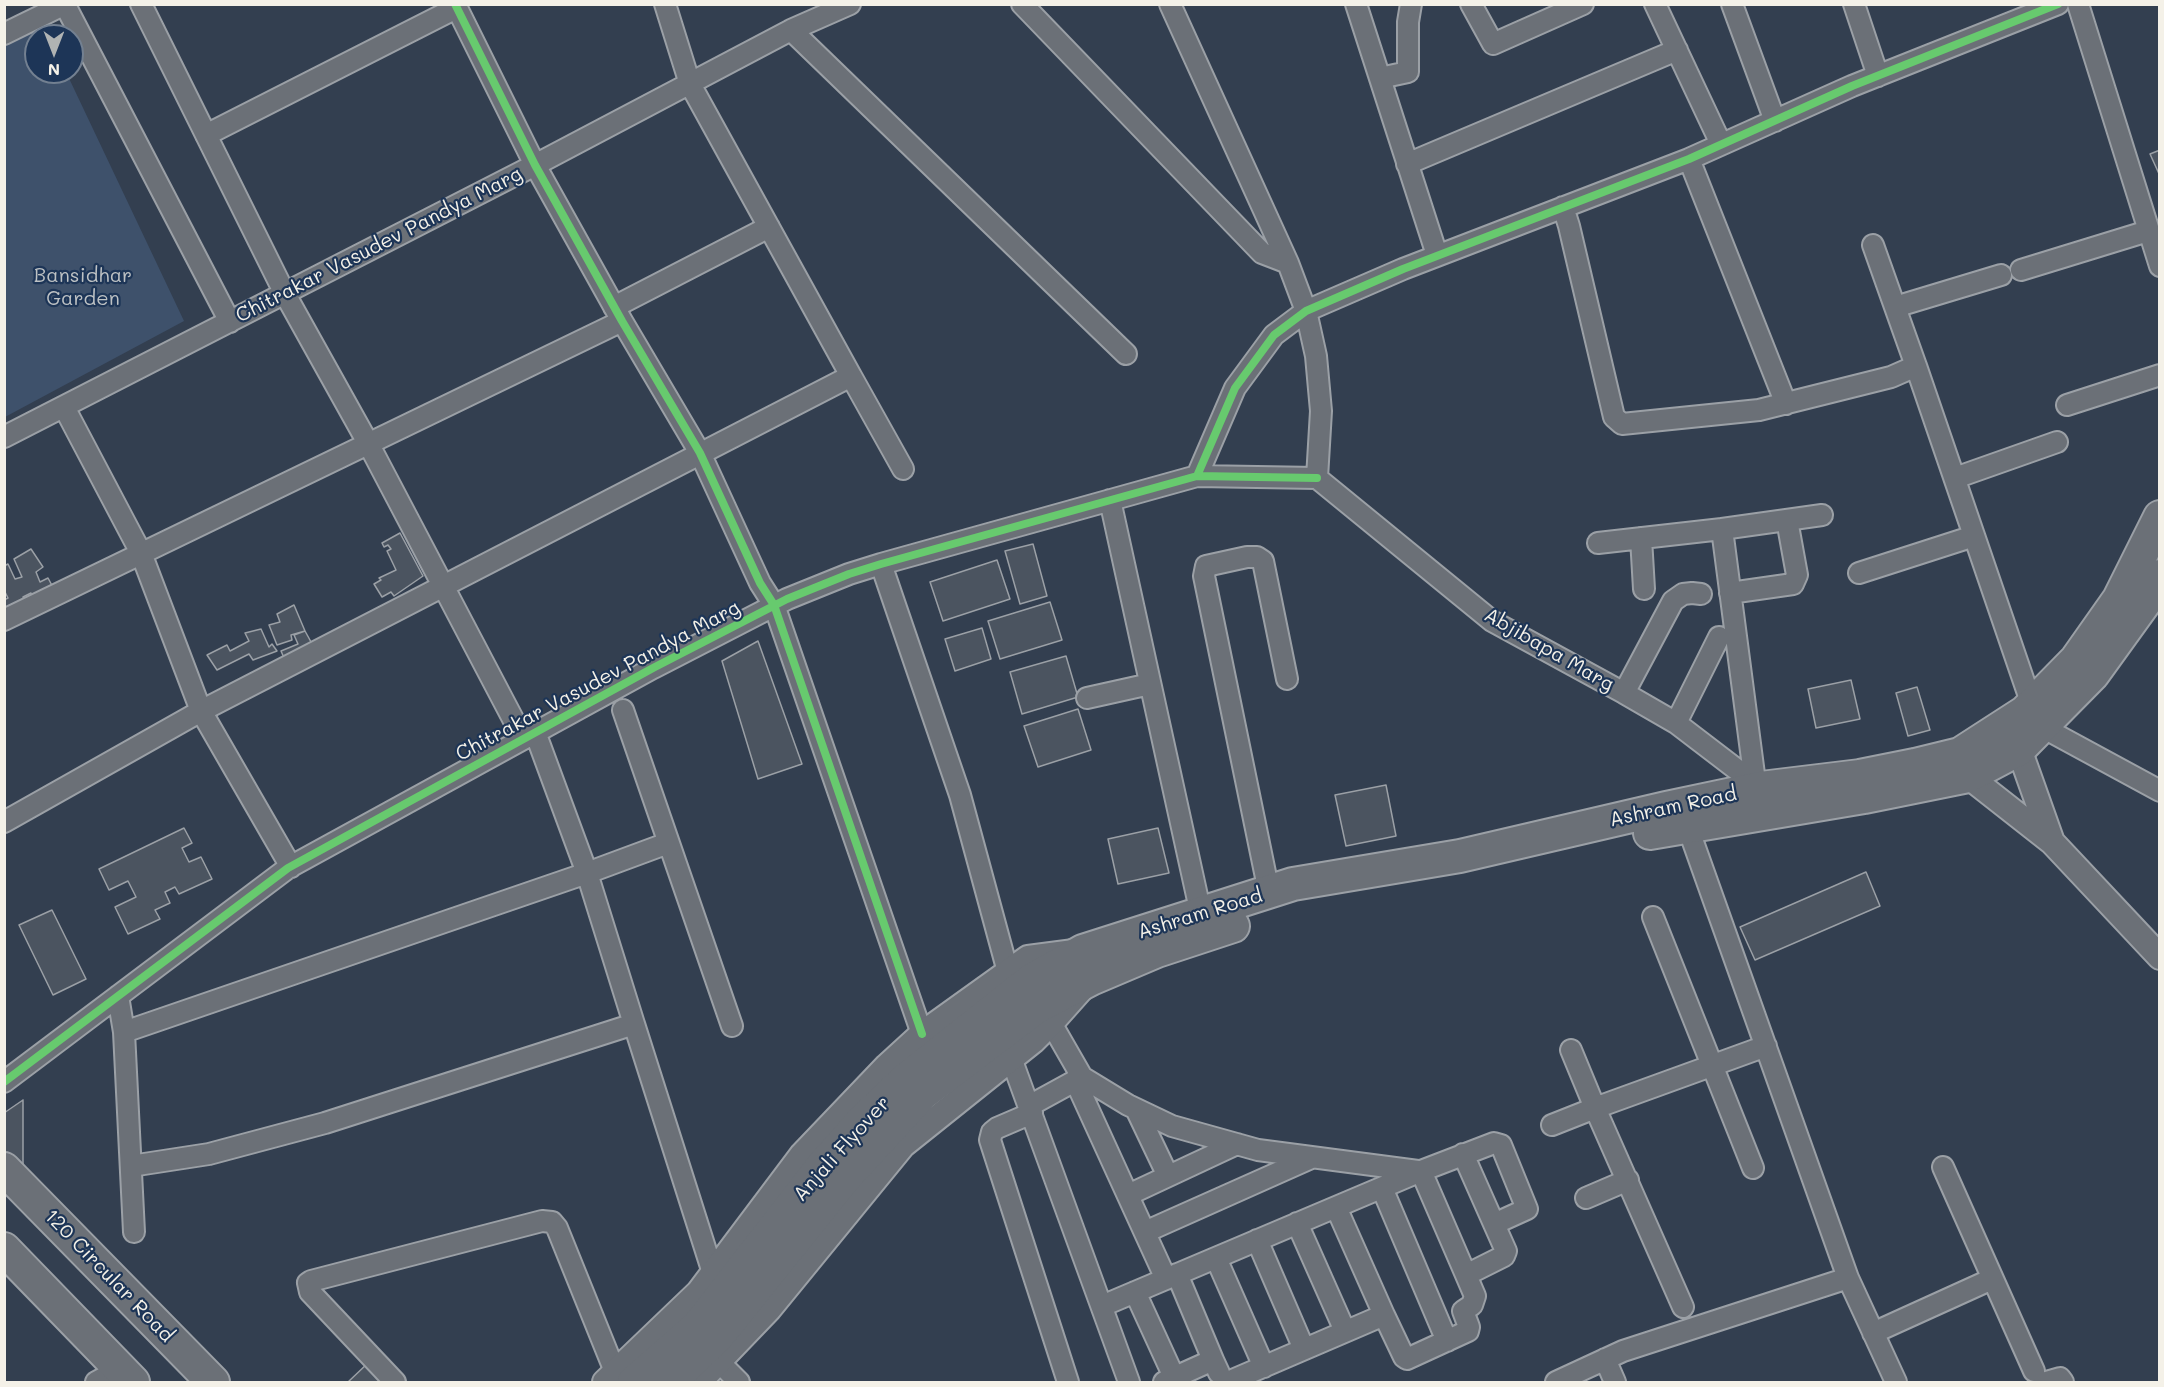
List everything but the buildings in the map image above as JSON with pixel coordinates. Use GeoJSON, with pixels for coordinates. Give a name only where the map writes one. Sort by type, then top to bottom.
{"type":"FeatureCollection","features":[{"type":"Feature","properties":{"kind":"main road","name":"Ashram Road"},"geometry":{"type":"LineString","coordinates":[[1087,965],[1157,951],[1298,905],[1464,876],[1688,825],[1864,797],[1964,765],[2012,737],[2093,674],[2147,594],[2160,517]]}},
{"type":"Feature","properties":{"kind":"main road","name":"Ashram Road"},"geometry":{"type":"LineString","coordinates":[[1087,965],[1150,928],[1293,884],[1460,856],[1758,785],[1860,776],[1915,765],[1964,765]]}},
{"type":"Feature","properties":{"kind":"main road","name":"Anjali Flyover"},"geometry":{"type":"LineString","coordinates":[[618,1380],[698,1326],[823,1165],[862,1121],[906,1079],[1032,996],[1087,965]]}},
{"type":"Feature","properties":{"kind":"main road","name":"Anjali Flyover"},"geometry":{"type":"LineString","coordinates":[[670,1383],[718,1336],[844,1179],[922,1094],[1032,996]]}},
{"type":"Feature","properties":{"kind":"main road","name":"120 Circular Road"},"geometry":{"type":"LineString","coordinates":[[4,1169],[213,1383]]}},
{"type":"Feature","properties":{"kind":"main road"},"geometry":{"type":"LineString","coordinates":[[4,1249],[116,1378]]}},
{"type":"Feature","properties":{"kind":"street"},"geometry":{"type":"LineString","coordinates":[[141,4],[285,294],[368,443],[442,585],[529,735],[587,873],[713,1273]]}},
{"type":"Feature","properties":{"kind":"street"},"geometry":{"type":"LineString","coordinates":[[665,4],[690,84],[903,469]]}},
{"type":"Feature","properties":{"kind":"street","name":"Chitrakar Vasudev Pandya Marg"},"geometry":{"type":"LineString","coordinates":[[4,437],[535,165],[791,30],[850,4]]}},
{"type":"Feature","properties":{"kind":"street"},"geometry":{"type":"LineString","coordinates":[[1022,4],[1262,253],[1288,263]]}},
{"type":"Feature","properties":{"kind":"street"},"geometry":{"type":"LineString","coordinates":[[1170,4],[1288,263],[1306,311],[1316,356],[1321,411],[1317,478]]}},
{"type":"Feature","properties":{"kind":"street"},"geometry":{"type":"LineString","coordinates":[[1356,4],[1437,255]]}},
{"type":"Feature","properties":{"kind":"street"},"geometry":{"type":"LineString","coordinates":[[1380,78],[1408,72],[1408,22],[1411,4]]}},
{"type":"Feature","properties":{"kind":"street"},"geometry":{"type":"LineString","coordinates":[[1471,4],[1493,44],[1583,4]]}},
{"type":"Feature","properties":{"kind":"street"},"geometry":{"type":"LineString","coordinates":[[1656,4],[1721,144]]}},
{"type":"Feature","properties":{"kind":"street"},"geometry":{"type":"LineString","coordinates":[[1732,4],[1775,120]]}},
{"type":"Feature","properties":{"kind":"street"},"geometry":{"type":"LineString","coordinates":[[1854,4],[1878,76]]}},
{"type":"Feature","properties":{"kind":"street"},"geometry":{"type":"LineString","coordinates":[[1197,476],[1235,388],[1274,336],[1306,311],[1437,255],[1689,159],[1878,76],[2058,4]]}},
{"type":"Feature","properties":{"kind":"street"},"geometry":{"type":"LineString","coordinates":[[2078,4],[2160,266]]}},
{"type":"Feature","properties":{"kind":"street"},"geometry":{"type":"LineString","coordinates":[[4,34],[65,5],[230,322]]}},
{"type":"Feature","properties":{"kind":"street"},"geometry":{"type":"LineString","coordinates":[[206,135],[456,6],[535,165],[618,314],[700,453],[760,583],[774,605],[922,1034]]}},
{"type":"Feature","properties":{"kind":"street"},"geometry":{"type":"LineString","coordinates":[[791,30],[1126,354]]}},
{"type":"Feature","properties":{"kind":"street"},"geometry":{"type":"LineString","coordinates":[[1407,164],[1677,50]]}},
{"type":"Feature","properties":{"kind":"street"},"geometry":{"type":"LineString","coordinates":[[1689,159],[1786,404]]}},
{"type":"Feature","properties":{"kind":"street"},"geometry":{"type":"LineString","coordinates":[[1563,207],[1614,417],[1622,424],[1759,410],[1892,377],[1916,366]]}},
{"type":"Feature","properties":{"kind":"street"},"geometry":{"type":"LineString","coordinates":[[4,620],[368,443],[618,314],[769,227]]}},
{"type":"Feature","properties":{"kind":"street"},"geometry":{"type":"LineString","coordinates":[[2021,270],[2148,231]]}},
{"type":"Feature","properties":{"kind":"street"},"geometry":{"type":"LineString","coordinates":[[1873,245],[2037,716],[2160,791]]}},
{"type":"Feature","properties":{"kind":"street"},"geometry":{"type":"LineString","coordinates":[[1895,307],[2001,275]]}},
{"type":"Feature","properties":{"kind":"street"},"geometry":{"type":"LineString","coordinates":[[2067,405],[2160,375]]}},
{"type":"Feature","properties":{"kind":"street"},"geometry":{"type":"LineString","coordinates":[[4,822],[201,711],[851,376]]}},
{"type":"Feature","properties":{"kind":"street"},"geometry":{"type":"LineString","coordinates":[[64,406],[141,553],[201,711],[291,867]]}},
{"type":"Feature","properties":{"kind":"street"},"geometry":{"type":"LineString","coordinates":[[1954,478],[2057,442]]}},
{"type":"Feature","properties":{"kind":"street","name":"Chitrakar Vasudev Pandya Marg"},"geometry":{"type":"LineString","coordinates":[[4,1082],[291,867],[529,735],[774,605],[849,574],[881,564],[1197,476],[1317,478]]}},
{"type":"Feature","properties":{"kind":"street","name":"Abjibapa Marg"},"geometry":{"type":"LineString","coordinates":[[1317,478],[1492,621],[1676,723],[1758,785]]}},
{"type":"Feature","properties":{"kind":"street"},"geometry":{"type":"LineString","coordinates":[[1110,500],[1201,914]]}},
{"type":"Feature","properties":{"kind":"street"},"geometry":{"type":"LineString","coordinates":[[1598,543],[1822,515]]}},
{"type":"Feature","properties":{"kind":"street"},"geometry":{"type":"LineString","coordinates":[[1731,593],[1793,584],[1797,575],[1787,520]]}},
{"type":"Feature","properties":{"kind":"street"},"geometry":{"type":"LineString","coordinates":[[1722,529],[1758,785]]}},
{"type":"Feature","properties":{"kind":"street"},"geometry":{"type":"LineString","coordinates":[[1859,573],[1974,536]]}},
{"type":"Feature","properties":{"kind":"street"},"geometry":{"type":"LineString","coordinates":[[1641,538],[1644,589]]}},
{"type":"Feature","properties":{"kind":"street"},"geometry":{"type":"LineString","coordinates":[[1269,892],[1204,576],[1206,566],[1247,556],[1257,556],[1263,561],[1287,679]]}},
{"type":"Feature","properties":{"kind":"street"},"geometry":{"type":"LineString","coordinates":[[881,564],[1032,996],[1078,1079],[1145,1232],[1171,1276],[1226,1383],[1384,1315]]}},
{"type":"Feature","properties":{"kind":"street"},"geometry":{"type":"LineString","coordinates":[[1624,693],[1673,601],[1683,594],[1692,592],[1701,594]]}},
{"type":"Feature","properties":{"kind":"street"},"geometry":{"type":"LineString","coordinates":[[1676,723],[1719,638]]}},
{"type":"Feature","properties":{"kind":"street"},"geometry":{"type":"LineString","coordinates":[[1087,698],[1150,684]]}},
{"type":"Feature","properties":{"kind":"street"},"geometry":{"type":"LineString","coordinates":[[623,710],[732,1026]]}},
{"type":"Feature","properties":{"kind":"street"},"geometry":{"type":"LineString","coordinates":[[2012,737],[2052,842]]}},
{"type":"Feature","properties":{"kind":"street"},"geometry":{"type":"LineString","coordinates":[[1964,765],[2052,842],[2160,957]]}},
{"type":"Feature","properties":{"kind":"street"},"geometry":{"type":"LineString","coordinates":[[1688,825],[1848,1278],[1896,1383]]}},
{"type":"Feature","properties":{"kind":"street"},"geometry":{"type":"LineString","coordinates":[[124,1032],[668,843]]}},
{"type":"Feature","properties":{"kind":"street"},"geometry":{"type":"LineString","coordinates":[[1653,917],[1753,1168]]}},
{"type":"Feature","properties":{"kind":"street"},"geometry":{"type":"LineString","coordinates":[[699,1383],[769,1309],[903,1145],[1011,1058],[1032,996],[1028,958],[1087,965]]}},
{"type":"Feature","properties":{"kind":"street"},"geometry":{"type":"LineString","coordinates":[[118,996],[124,1032],[135,1232]]}},
{"type":"Feature","properties":{"kind":"street"},"geometry":{"type":"LineString","coordinates":[[395,1383],[310,1292],[308,1283],[310,1281],[542,1221],[552,1222],[557,1228],[618,1380],[699,1292],[802,1155],[887,1066],[922,1034],[1032,996]]}},
{"type":"Feature","properties":{"kind":"street"},"geometry":{"type":"LineString","coordinates":[[131,1166],[209,1154],[325,1124],[634,1024]]}},
{"type":"Feature","properties":{"kind":"street"},"geometry":{"type":"LineString","coordinates":[[1552,1125],[1595,1107],[1766,1046]]}},
{"type":"Feature","properties":{"kind":"street"},"geometry":{"type":"LineString","coordinates":[[1571,1050],[1683,1307]]}},
{"type":"Feature","properties":{"kind":"street"},"geometry":{"type":"LineString","coordinates":[[1011,1058],[1129,1382]]}},
{"type":"Feature","properties":{"kind":"street"},"geometry":{"type":"LineString","coordinates":[[1078,1079],[1172,1126],[1258,1150],[1421,1171]]}},
{"type":"Feature","properties":{"kind":"street"},"geometry":{"type":"LineString","coordinates":[[1068,1383],[990,1140],[992,1132],[997,1128],[1078,1079]]}},
{"type":"Feature","properties":{"kind":"street"},"geometry":{"type":"LineString","coordinates":[[1136,1109],[1168,1176]]}},
{"type":"Feature","properties":{"kind":"street"},"geometry":{"type":"LineString","coordinates":[[1102,1306],[1421,1171],[1494,1143],[1501,1145],[1527,1207],[1494,1224]]}},
{"type":"Feature","properties":{"kind":"street"},"geometry":{"type":"LineString","coordinates":[[1128,1195],[1237,1144]]}},
{"type":"Feature","properties":{"kind":"street"},"geometry":{"type":"LineString","coordinates":[[1463,1154],[1506,1254],[1466,1275]]}},
{"type":"Feature","properties":{"kind":"street"},"geometry":{"type":"LineString","coordinates":[[1145,1232],[1311,1158]]}},
{"type":"Feature","properties":{"kind":"street"},"geometry":{"type":"LineString","coordinates":[[1943,1167],[1992,1279],[2040,1377],[2060,1378],[2063,1383]]}},
{"type":"Feature","properties":{"kind":"street"},"geometry":{"type":"LineString","coordinates":[[1336,1207],[1384,1315],[1407,1359],[1468,1331],[1469,1327],[1463,1311],[1473,1305],[1475,1296],[1421,1171]]}},
{"type":"Feature","properties":{"kind":"street"},"geometry":{"type":"LineString","coordinates":[[1586,1198],[1628,1180]]}},
{"type":"Feature","properties":{"kind":"street"},"geometry":{"type":"LineString","coordinates":[[1382,1188],[1447,1341]]}},
{"type":"Feature","properties":{"kind":"street"},"geometry":{"type":"LineString","coordinates":[[1297,1223],[1345,1331]]}},
{"type":"Feature","properties":{"kind":"street"},"geometry":{"type":"LineString","coordinates":[[1257,1240],[1304,1349]]}},
{"type":"Feature","properties":{"kind":"street"},"geometry":{"type":"LineString","coordinates":[[1216,1258],[1264,1367]]}},
{"type":"Feature","properties":{"kind":"street"},"geometry":{"type":"LineString","coordinates":[[1556,1383],[1623,1351],[1848,1278]]}},
{"type":"Feature","properties":{"kind":"street"},"geometry":{"type":"LineString","coordinates":[[1873,1333],[1992,1279]]}},
{"type":"Feature","properties":{"kind":"street"},"geometry":{"type":"LineString","coordinates":[[1135,1292],[1168,1380],[1213,1360]]}},
{"type":"Feature","properties":{"kind":"street"},"geometry":{"type":"LineString","coordinates":[[1605,1359],[1615,1383]]}},
{"type":"Feature","properties":{"kind":"street"},"geometry":{"type":"LineString","coordinates":[[719,1362],[739,1383]]}},
{"type":"Feature","properties":{"kind":"green space","name":"Bansidhar Garden"},"geometry":{"type":"Polygon","coordinates":[[[24,34],[24,84],[72,84],[184,321],[5,417],[5,43],[24,34]]]}},
{"type":"Feature","properties":{"kind":"cycle path"},"geometry":{"type":"LineString","coordinates":[[455,4],[535,165],[622,321],[700,453],[760,583],[774,605],[922,1034]]}},
{"type":"Feature","properties":{"kind":"cycle path"},"geometry":{"type":"LineString","coordinates":[[1197,476],[1235,388],[1274,335],[1306,311],[1403,269],[1689,159],[1852,86],[2058,4]]}},
{"type":"Feature","properties":{"kind":"cycle path"},"geometry":{"type":"LineString","coordinates":[[4,1082],[288,868],[653,668],[787,599],[881,564],[1197,476],[1317,478]]}}]}
